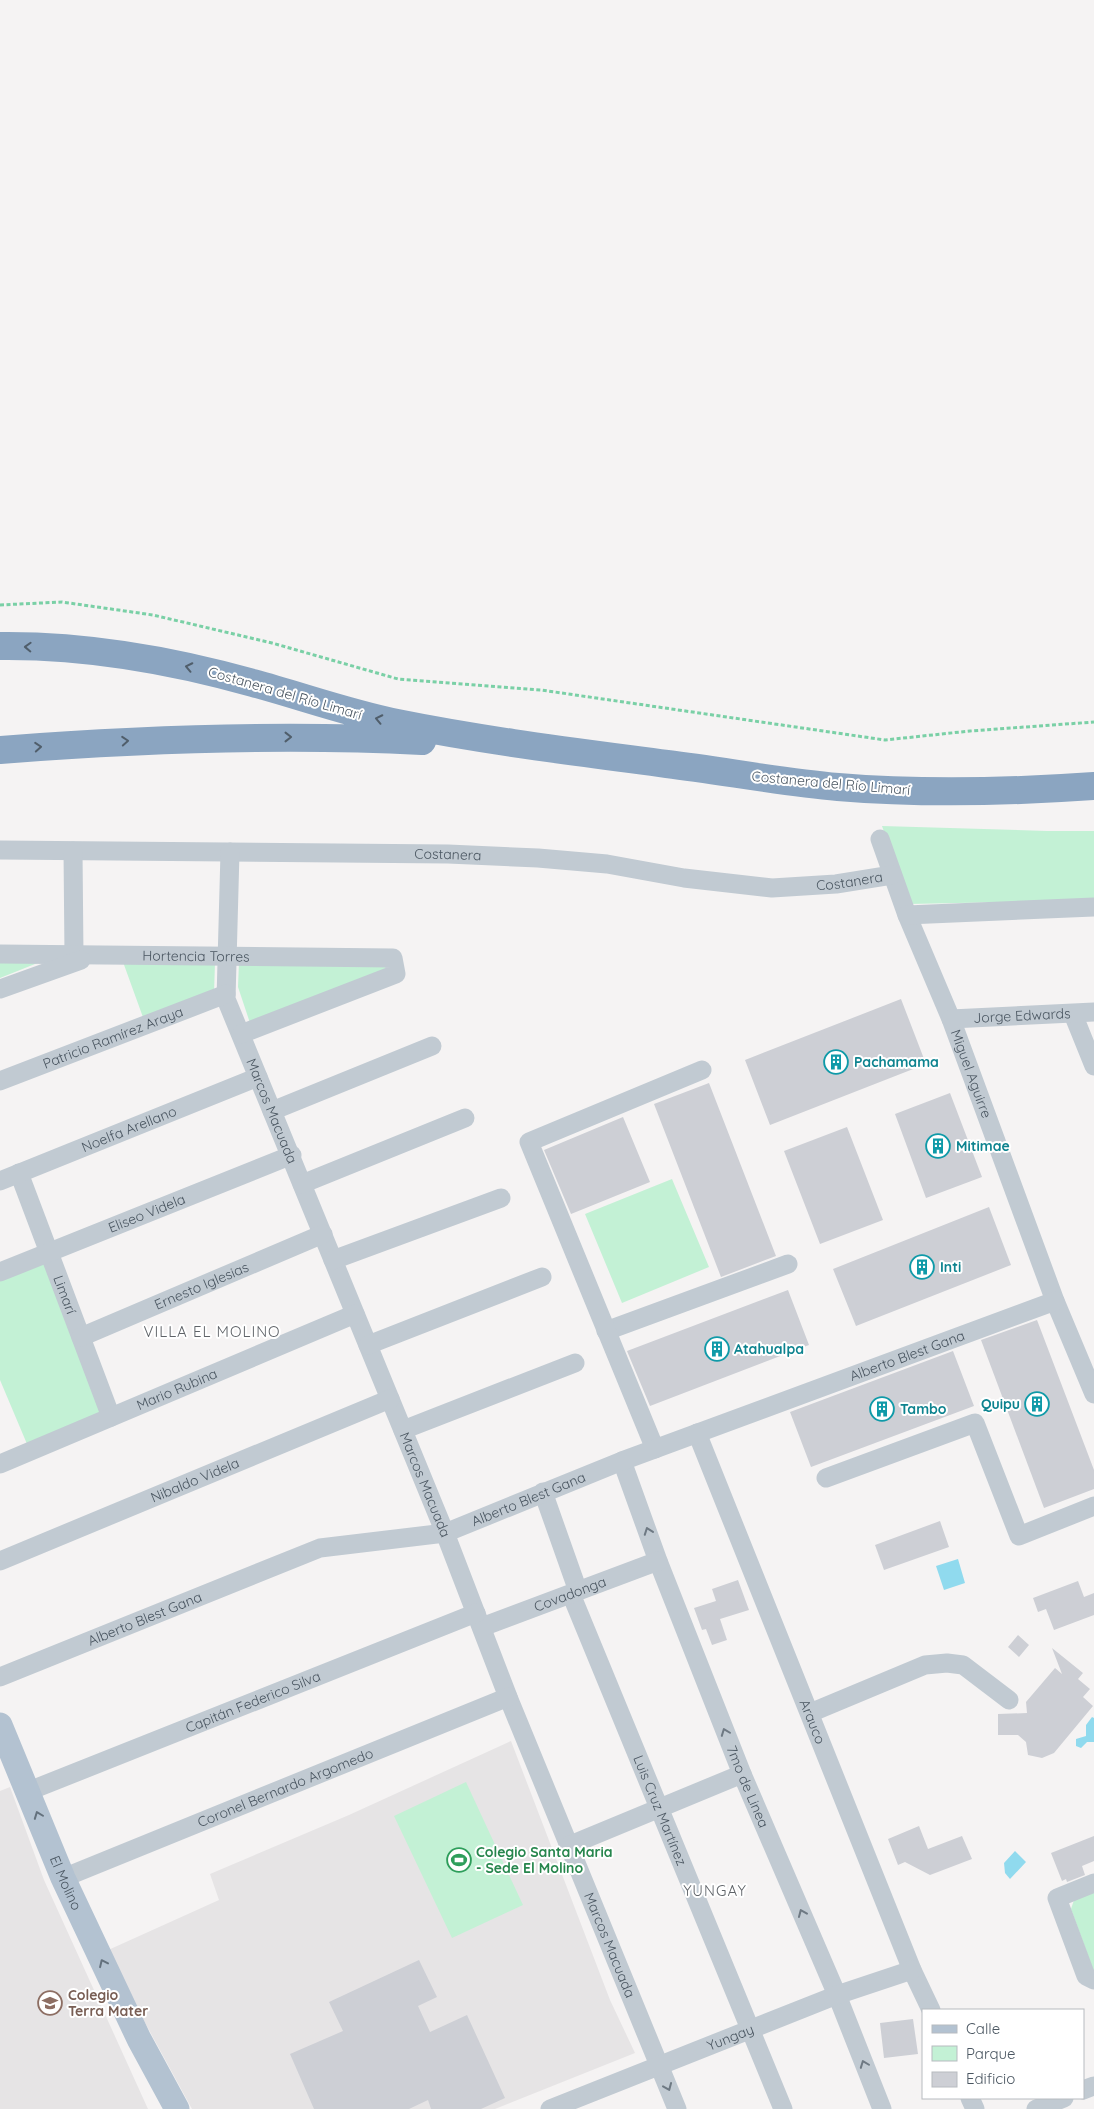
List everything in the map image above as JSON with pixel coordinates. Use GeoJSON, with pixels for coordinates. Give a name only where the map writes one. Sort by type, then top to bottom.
{"type":"FeatureCollection","features":[{"type":"Feature","properties":{"kind":"highway","name":"Costanera del Río Limarí"},"geometry":{"type":"LineString","coordinates":[[0,646],[86,650],[185,666],[252,682],[372,717],[569,750],[784,781],[847,787],[952,791],[1004,791],[1094,786]]}},
{"type":"Feature","properties":{"kind":"highway","name":"Costanera del Río Limarí"},"geometry":{"type":"LineString","coordinates":[[0,750],[162,739],[298,737],[399,740],[569,750]]}},
{"type":"Feature","properties":{"kind":"main road","name":"El Molino"},"geometry":{"type":"LineString","coordinates":[[0,1724],[63,1878],[139,2039],[177,2109]]}},
{"type":"Feature","properties":{"kind":"main road","name":"El Molino"},"geometry":{"type":"LineString","coordinates":[[139,2039],[164,2109]]}},
{"type":"Feature","properties":{"kind":"street","name":"Miguel Aguirre"},"geometry":{"type":"LineString","coordinates":[[880,839],[907,916],[951,1019],[1055,1301],[1094,1394]]}},
{"type":"Feature","properties":{"kind":"street","name":"Costanera"},"geometry":{"type":"LineString","coordinates":[[0,850],[448,854],[538,858],[607,864],[684,878],[772,888],[836,884],[892,874]]}},
{"type":"Feature","properties":{"kind":"street"},"geometry":{"type":"LineString","coordinates":[[0,989],[82,956],[73,852]]}},
{"type":"Feature","properties":{"kind":"street","name":"Marcos Macuada"},"geometry":{"type":"LineString","coordinates":[[230,852],[226,999],[292,1155],[302,1184],[445,1533],[568,1846],[677,2109]]}},
{"type":"Feature","properties":{"kind":"street"},"geometry":{"type":"LineString","coordinates":[[907,916],[1094,907]]}},
{"type":"Feature","properties":{"kind":"street","name":"Hortencia Torres"},"geometry":{"type":"LineString","coordinates":[[0,954],[393,958],[396,974],[241,1034]]}},
{"type":"Feature","properties":{"kind":"street","name":"Patricio Ramírez Araya"},"geometry":{"type":"LineString","coordinates":[[0,1081],[226,994]]}},
{"type":"Feature","properties":{"kind":"street","name":"Jorge Edwards"},"geometry":{"type":"LineString","coordinates":[[951,1019],[1094,1012]]}},
{"type":"Feature","properties":{"kind":"street"},"geometry":{"type":"LineString","coordinates":[[1073,1014],[1094,1066]]}},
{"type":"Feature","properties":{"kind":"street"},"geometry":{"type":"LineString","coordinates":[[272,1111],[432,1046]]}},
{"type":"Feature","properties":{"kind":"street"},"geometry":{"type":"LineString","coordinates":[[655,1449],[529,1142],[702,1070]]}},
{"type":"Feature","properties":{"kind":"street","name":"Noelfa Arellano"},"geometry":{"type":"LineString","coordinates":[[0,1181],[258,1077]]}},
{"type":"Feature","properties":{"kind":"street"},"geometry":{"type":"LineString","coordinates":[[302,1184],[465,1118]]}},
{"type":"Feature","properties":{"kind":"street","name":"Eliseo Videla"},"geometry":{"type":"LineString","coordinates":[[0,1272],[292,1155]]}},
{"type":"Feature","properties":{"kind":"street","name":"Limarí"},"geometry":{"type":"LineString","coordinates":[[19,1173],[111,1417]]}},
{"type":"Feature","properties":{"kind":"street"},"geometry":{"type":"LineString","coordinates":[[333,1260],[501,1198]]}},
{"type":"Feature","properties":{"kind":"street","name":"Ernesto Iglesias"},"geometry":{"type":"LineString","coordinates":[[81,1337],[323,1234]]}},
{"type":"Feature","properties":{"kind":"street"},"geometry":{"type":"LineString","coordinates":[[606,1331],[788,1264]]}},
{"type":"Feature","properties":{"kind":"street"},"geometry":{"type":"LineString","coordinates":[[368,1344],[542,1277]]}},
{"type":"Feature","properties":{"kind":"street","name":"Alberto Blest Gana"},"geometry":{"type":"LineString","coordinates":[[0,1677],[320,1548],[445,1533],[622,1461],[1055,1301]]}},
{"type":"Feature","properties":{"kind":"street","name":"Mario Rubina"},"geometry":{"type":"LineString","coordinates":[[0,1464],[355,1314]]}},
{"type":"Feature","properties":{"kind":"street"},"geometry":{"type":"LineString","coordinates":[[403,1430],[575,1364]]}},
{"type":"Feature","properties":{"kind":"street","name":"Nibaldo Videla"},"geometry":{"type":"LineString","coordinates":[[0,1560],[390,1399]]}},
{"type":"Feature","properties":{"kind":"street"},"geometry":{"type":"LineString","coordinates":[[826,1478],[975,1424],[1019,1536],[1094,1506]]}},
{"type":"Feature","properties":{"kind":"street","name":"Arauco"},"geometry":{"type":"LineString","coordinates":[[698,1433],[912,1970],[930,2009]]}},
{"type":"Feature","properties":{"kind":"street","name":"7mo de Linea"},"geometry":{"type":"LineString","coordinates":[[622,1461],[658,1561],[742,1774],[837,1995],[882,2109]]}},
{"type":"Feature","properties":{"kind":"street","name":"Luis Cruz Martínez"},"geometry":{"type":"LineString","coordinates":[[543,1492],[574,1592],[783,2109]]}},
{"type":"Feature","properties":{"kind":"street","name":"Covadonga"},"geometry":{"type":"LineString","coordinates":[[479,1620],[574,1592],[658,1561]]}},
{"type":"Feature","properties":{"kind":"street","name":"Capitán Federico Silva"},"geometry":{"type":"LineString","coordinates":[[29,1791],[479,1620]]}},
{"type":"Feature","properties":{"kind":"street"},"geometry":{"type":"LineString","coordinates":[[810,1713],[925,1665],[947,1663],[963,1665],[1010,1700]]}},
{"type":"Feature","properties":{"kind":"street","name":"Coronel Bernardo Argomedo"},"geometry":{"type":"LineString","coordinates":[[63,1878],[508,1697]]}},
{"type":"Feature","properties":{"kind":"street"},"geometry":{"type":"LineString","coordinates":[[568,1846],[660,1806],[742,1774]]}},
{"type":"Feature","properties":{"kind":"street"},"geometry":{"type":"LineString","coordinates":[[1094,1883],[1057,1898],[1086,1976],[1094,1980]]}},
{"type":"Feature","properties":{"kind":"street","name":"Yungay"},"geometry":{"type":"LineString","coordinates":[[556,2108],[658,2064],[837,1995],[912,1970]]}},
{"type":"Feature","properties":{"kind":"street"},"geometry":{"type":"LineString","coordinates":[[1036,2109],[1061,2099]]}},
{"type":"Feature","properties":{"kind":"path"},"geometry":{"type":"LineString","coordinates":[[0,605],[62,602],[153,614],[272,643],[398,679],[541,690],[885,740],[970,731],[1094,722]]}},
{"type":"Feature","properties":{"kind":"shaded area","name":"Colegio Santa Maria - Sede El Molino"},"geometry":{"type":"Polygon","coordinates":[[[511,1741],[610,2000],[635,2053],[495,2109],[192,2109],[106,1951],[219,1900],[210,1874],[349,1815],[511,1741]]]}},
{"type":"Feature","properties":{"kind":"shaded area","name":"Colegio Terra Mater"},"geometry":{"type":"Polygon","coordinates":[[[10,1787],[44,1880],[148,2109],[0,2109],[0,1791],[10,1787]]]}},
{"type":"Feature","properties":{"kind":"green space"},"geometry":{"type":"Polygon","coordinates":[[[882,826],[1094,831],[1094,900],[909,904],[882,826]]]}},
{"type":"Feature","properties":{"kind":"green space"},"geometry":{"type":"Polygon","coordinates":[[[0,959],[45,960],[0,978],[0,959]]]}},
{"type":"Feature","properties":{"kind":"green space"},"geometry":{"type":"Polygon","coordinates":[[[123,962],[215,962],[214,994],[144,1020],[123,962]]]}},
{"type":"Feature","properties":{"kind":"green space"},"geometry":{"type":"Polygon","coordinates":[[[239,962],[384,963],[387,973],[250,1023],[238,987],[239,962]]]}},
{"type":"Feature","properties":{"kind":"green space"},"geometry":{"type":"Polygon","coordinates":[[[672,1179],[709,1267],[622,1303],[585,1214],[672,1179]]]}},
{"type":"Feature","properties":{"kind":"green space"},"geometry":{"type":"Polygon","coordinates":[[[45,1261],[103,1412],[27,1444],[0,1380],[0,1278],[45,1261]]]}},
{"type":"Feature","properties":{"kind":"green space","name":"Colegio Santa Maria - Sede El Molino"},"geometry":{"type":"Polygon","coordinates":[[[466,1782],[523,1905],[452,1938],[394,1816],[466,1782]]]}},
{"type":"Feature","properties":{"kind":"green space"},"geometry":{"type":"Polygon","coordinates":[[[1094,1889],[1094,1972],[1071,1909],[1075,1897],[1094,1889]]]}},
{"type":"Feature","properties":{"kind":"water"},"geometry":{"type":"Polygon","coordinates":[[[958,1559],[965,1583],[944,1590],[936,1566],[958,1559]]]}},
{"type":"Feature","properties":{"kind":"water"},"geometry":{"type":"Polygon","coordinates":[[[1092,1717],[1094,1718],[1094,1742],[1087,1742],[1081,1748],[1076,1746],[1076,1739],[1086,1736],[1086,1725],[1092,1717]]]}},
{"type":"Feature","properties":{"kind":"water"},"geometry":{"type":"Polygon","coordinates":[[[1015,1851],[1026,1862],[1010,1879],[1005,1873],[1004,1863],[1015,1851]]]}},
{"type":"Feature","properties":{"kind":"building","name":"Pachamama"},"geometry":{"type":"Polygon","coordinates":[[[901,999],[926,1064],[770,1125],[745,1060],[901,999]]]}},
{"type":"Feature","properties":{"kind":"building"},"geometry":{"type":"Polygon","coordinates":[[[709,1083],[776,1256],[721,1277],[654,1104],[709,1083]]]}},
{"type":"Feature","properties":{"kind":"building","name":"Mitimae"},"geometry":{"type":"Polygon","coordinates":[[[950,1093],[982,1177],[926,1198],[895,1114],[950,1093]]]}},
{"type":"Feature","properties":{"kind":"building"},"geometry":{"type":"Polygon","coordinates":[[[623,1117],[650,1182],[571,1214],[544,1150],[623,1117]]]}},
{"type":"Feature","properties":{"kind":"building"},"geometry":{"type":"Polygon","coordinates":[[[847,1127],[883,1220],[820,1244],[784,1151],[847,1127]]]}},
{"type":"Feature","properties":{"kind":"building","name":"Inti"},"geometry":{"type":"Polygon","coordinates":[[[989,1207],[1011,1265],[856,1326],[833,1269],[989,1207]]]}},
{"type":"Feature","properties":{"kind":"building","name":"Atahualpa"},"geometry":{"type":"Polygon","coordinates":[[[788,1290],[809,1345],[650,1406],[627,1351],[788,1290]]]}},
{"type":"Feature","properties":{"kind":"building","name":"Quipu"},"geometry":{"type":"Polygon","coordinates":[[[1037,1320],[1094,1470],[1094,1489],[1044,1508],[981,1340],[1037,1320]]]}},
{"type":"Feature","properties":{"kind":"building","name":"Tambo"},"geometry":{"type":"Polygon","coordinates":[[[953,1351],[974,1406],[811,1467],[790,1412],[953,1351]]]}},
{"type":"Feature","properties":{"kind":"building"},"geometry":{"type":"Polygon","coordinates":[[[940,1521],[949,1547],[884,1570],[875,1545],[940,1521]]]}},
{"type":"Feature","properties":{"kind":"building"},"geometry":{"type":"Polygon","coordinates":[[[738,1580],[749,1610],[720,1619],[727,1640],[712,1645],[706,1629],[702,1630],[694,1608],[716,1601],[712,1589],[738,1580]]]}},
{"type":"Feature","properties":{"kind":"building"},"geometry":{"type":"Polygon","coordinates":[[[1078,1581],[1084,1597],[1094,1593],[1094,1615],[1054,1630],[1046,1609],[1038,1612],[1033,1598],[1078,1581]]]}},
{"type":"Feature","properties":{"kind":"building"},"geometry":{"type":"Polygon","coordinates":[[[1018,1635],[1029,1645],[1019,1657],[1008,1647],[1018,1635]]]}},
{"type":"Feature","properties":{"kind":"building"},"geometry":{"type":"Polygon","coordinates":[[[1052,1648],[1083,1673],[1078,1679],[1090,1689],[1083,1697],[1093,1706],[1054,1753],[1042,1758],[1028,1755],[1026,1742],[1018,1735],[998,1735],[998,1714],[1027,1713],[1026,1702],[1055,1668],[1062,1674],[1052,1648]]]}},
{"type":"Feature","properties":{"kind":"building"},"geometry":{"type":"Polygon","coordinates":[[[919,1826],[928,1849],[962,1836],[972,1859],[930,1875],[905,1862],[898,1865],[888,1839],[919,1826]]]}},
{"type":"Feature","properties":{"kind":"building"},"geometry":{"type":"Polygon","coordinates":[[[1094,1836],[1094,1861],[1082,1866],[1085,1875],[1067,1882],[1066,1879],[1062,1881],[1051,1853],[1094,1836]]]}},
{"type":"Feature","properties":{"kind":"building"},"geometry":{"type":"Polygon","coordinates":[[[419,1960],[437,1997],[418,2006],[430,2032],[467,2015],[505,2098],[481,2109],[431,2109],[428,2100],[409,2109],[314,2109],[290,2054],[343,2031],[329,2002],[419,1960]]]}},
{"type":"Feature","properties":{"kind":"building"},"geometry":{"type":"Polygon","coordinates":[[[913,2019],[918,2054],[884,2058],[880,2023],[913,2019]]]}},
{"type":"Feature","properties":{"kind":"place","name":"Pachamama"},"geometry":{"type":"Point","coordinates":[836,1062]}},
{"type":"Feature","properties":{"kind":"place","name":"Mitimae"},"geometry":{"type":"Point","coordinates":[938,1146]}},
{"type":"Feature","properties":{"kind":"place","name":"Inti"},"geometry":{"type":"Point","coordinates":[922,1267]}},
{"type":"Feature","properties":{"kind":"place","name":"Atahualpa"},"geometry":{"type":"Point","coordinates":[717,1349]}},
{"type":"Feature","properties":{"kind":"place","name":"Quipu"},"geometry":{"type":"Point","coordinates":[1037,1404]}},
{"type":"Feature","properties":{"kind":"place","name":"Tambo"},"geometry":{"type":"Point","coordinates":[882,1409]}},
{"type":"Feature","properties":{"kind":"place","name":"Colegio Santa Maria - Sede El Molino"},"geometry":{"type":"Point","coordinates":[459,1860]}},
{"type":"Feature","properties":{"kind":"place","name":"Colegio Terra Mater"},"geometry":{"type":"Point","coordinates":[50,2003]}},
{"type":"Feature","properties":{"kind":"district","name":"VILLA EL MOLINO"},"geometry":{"type":"Point","coordinates":[212,1332]}},
{"type":"Feature","properties":{"kind":"district","name":"YUNGAY"},"geometry":{"type":"Point","coordinates":[715,1891]}}]}
